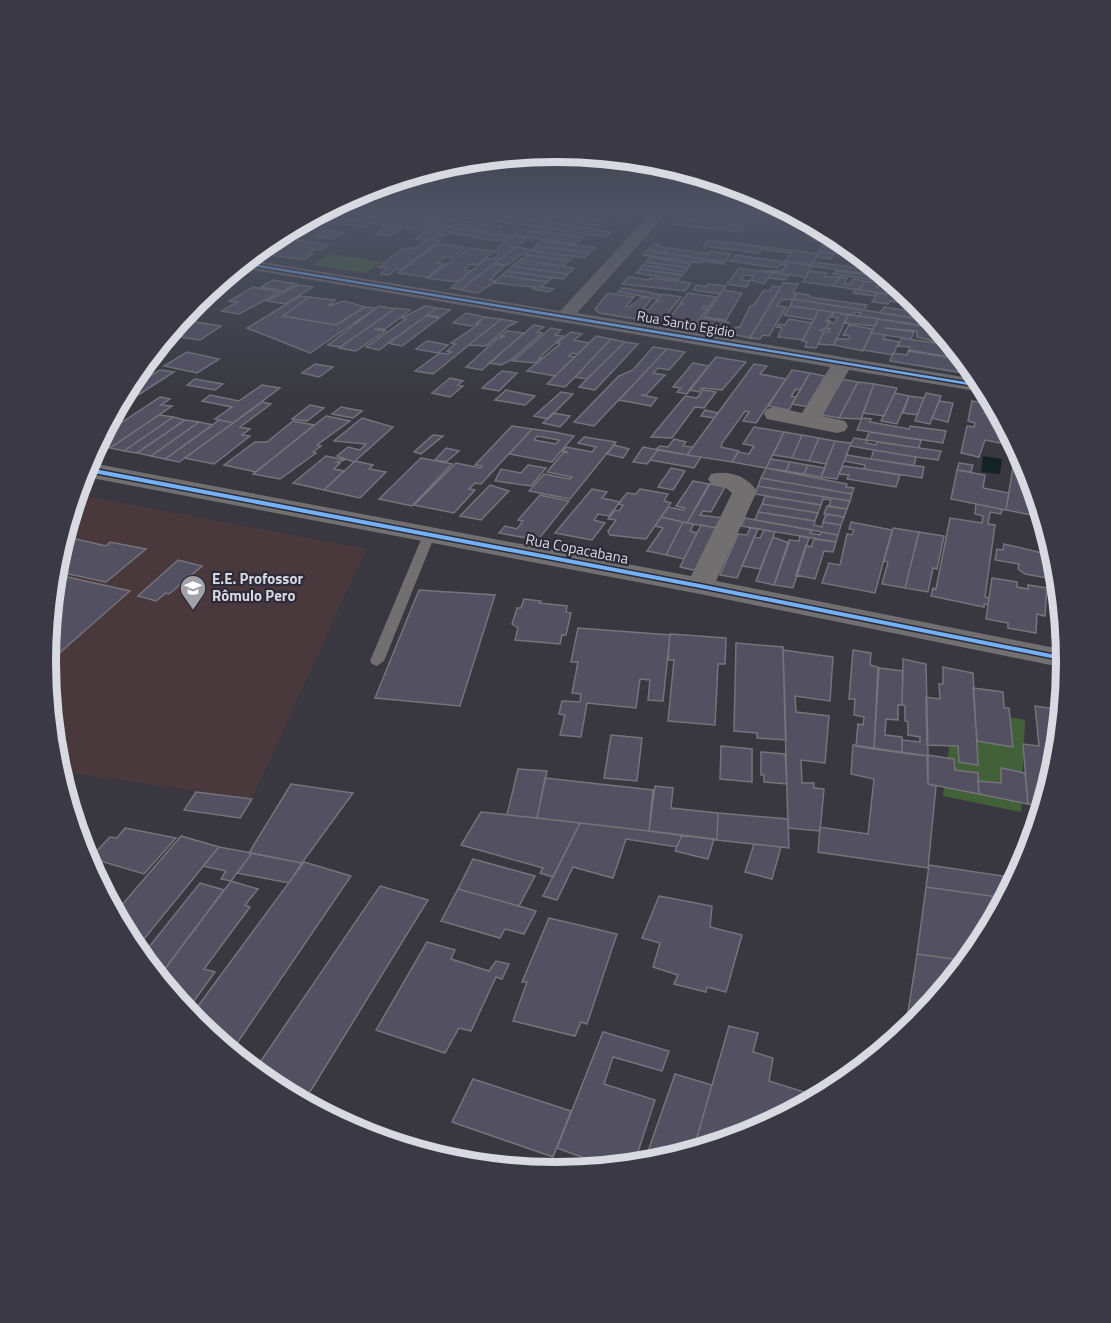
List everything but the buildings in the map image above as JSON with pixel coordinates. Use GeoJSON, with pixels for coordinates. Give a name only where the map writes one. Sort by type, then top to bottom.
{"type":"FeatureCollection","features":[{"type":"Feature","properties":{"kind":"street","name":"Rua Santo Egidio"},"geometry":{"type":"LineString","coordinates":[[304,274],[972,385]]}},
{"type":"Feature","properties":{"kind":"street"},"geometry":{"type":"LineString","coordinates":[[564,317],[604,274]]}},
{"type":"Feature","properties":{"kind":"street"},"geometry":{"type":"LineString","coordinates":[[809,420],[842,364]]}},
{"type":"Feature","properties":{"kind":"street"},"geometry":{"type":"LineString","coordinates":[[775,414],[837,426]]}},
{"type":"Feature","properties":{"kind":"street","name":"Rua Copacabana"},"geometry":{"type":"LineString","coordinates":[[94,471],[700,586],[1056,657]]}},
{"type":"Feature","properties":{"kind":"street"},"geometry":{"type":"LineString","coordinates":[[700,586],[745,491],[734,482],[720,479]]}},
{"type":"Feature","properties":{"kind":"lane"},"geometry":{"type":"LineString","coordinates":[[377,661],[429,535]]}},
{"type":"Feature","properties":{"kind":"shaded area"},"geometry":{"type":"Polygon","coordinates":[[[983,456],[1002,459],[1000,474],[981,472],[983,456]]]}},
{"type":"Feature","properties":{"kind":"shaded area","name":"E.E. Profossor Rômulo Pero"},"geometry":{"type":"Polygon","coordinates":[[[84,496],[366,549],[252,799],[68,772],[57,694],[57,629],[65,564],[84,496]]]}},
{"type":"Feature","properties":{"kind":"green space"},"geometry":{"type":"Polygon","coordinates":[[[954,707],[1025,720],[1021,812],[943,796],[954,707]]]}},
{"type":"Feature","properties":{"kind":"cycle path"},"geometry":{"type":"LineString","coordinates":[[305,274],[971,385]]}},
{"type":"Feature","properties":{"kind":"cycle path"},"geometry":{"type":"LineString","coordinates":[[94,471],[700,586],[1056,657]]}},
{"type":"Feature","properties":{"kind":"place","name":"E.E. Profossor Rômulo Pero"},"geometry":{"type":"Point","coordinates":[193,611]}}]}
